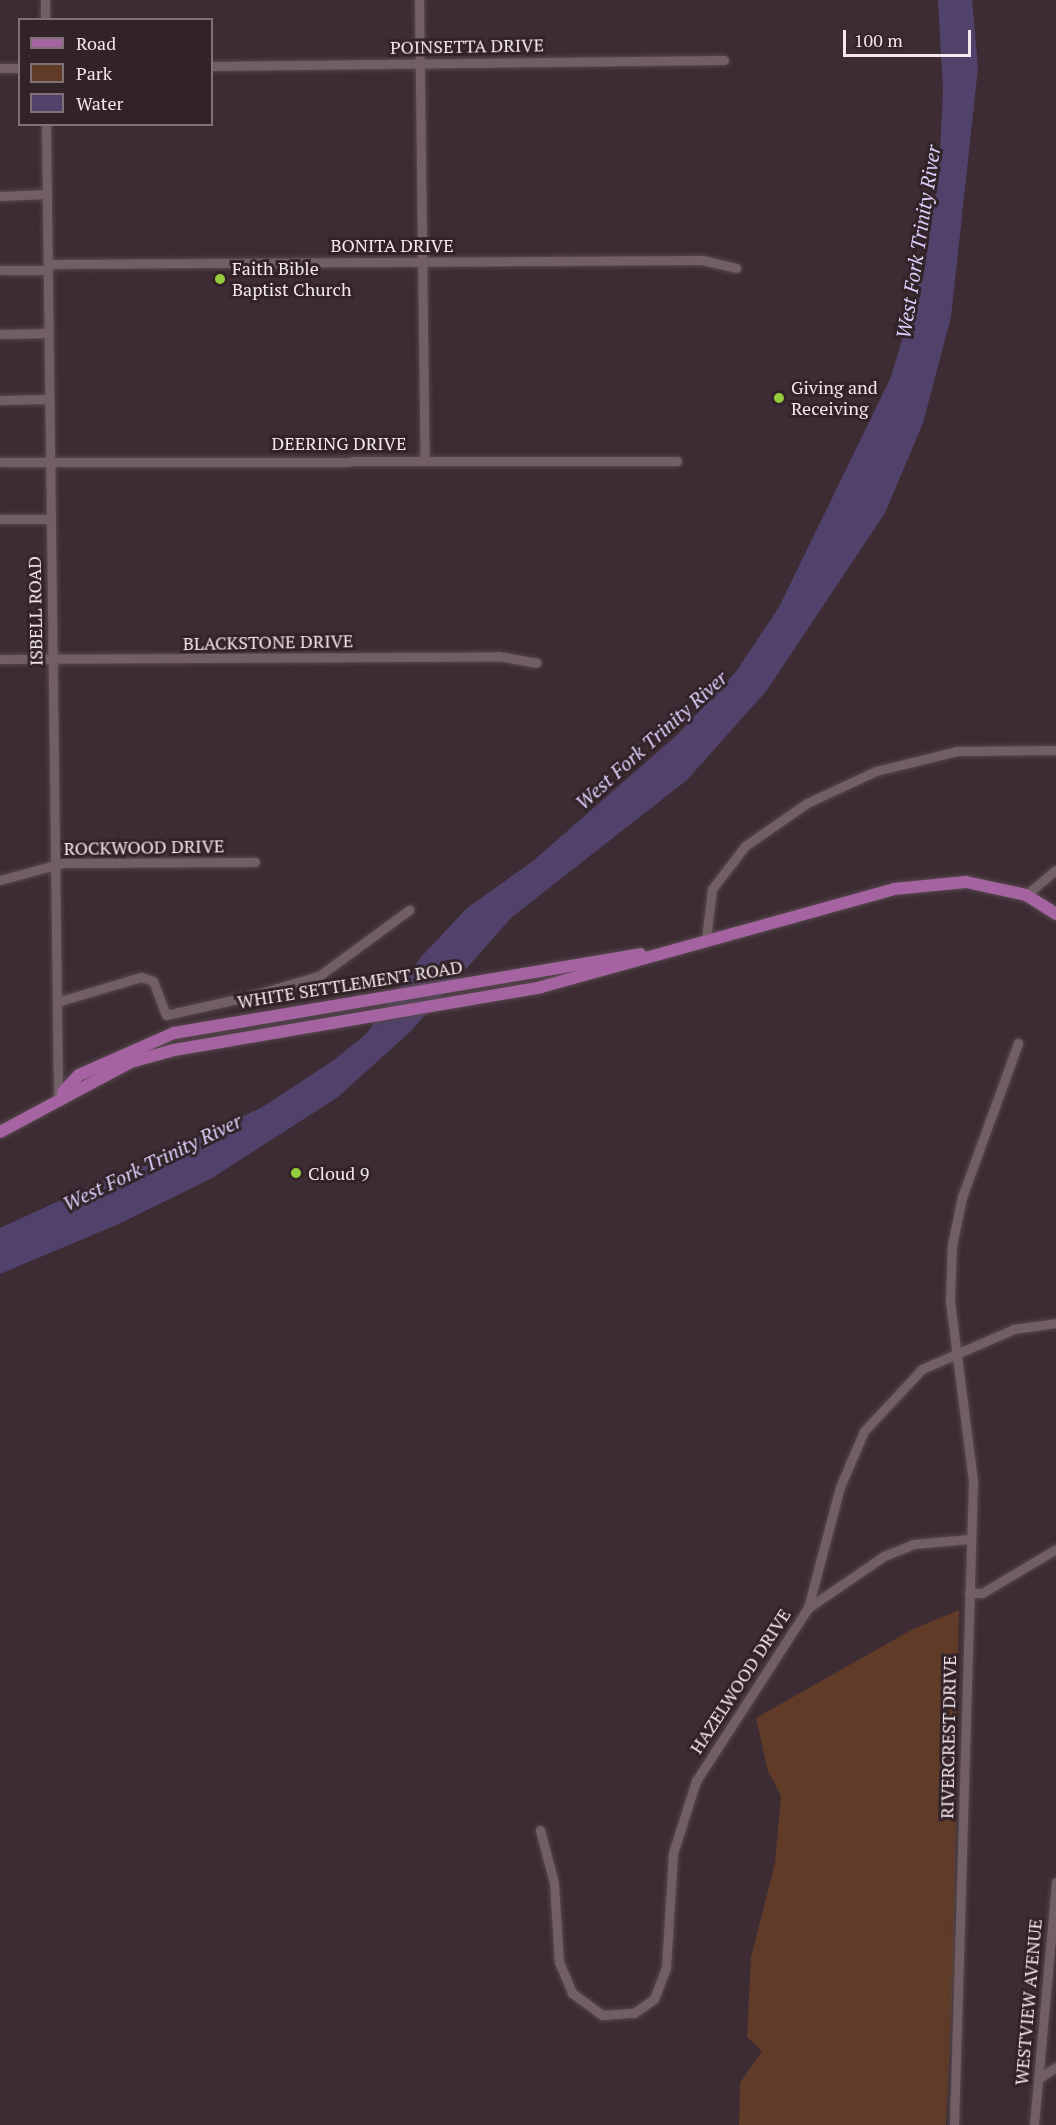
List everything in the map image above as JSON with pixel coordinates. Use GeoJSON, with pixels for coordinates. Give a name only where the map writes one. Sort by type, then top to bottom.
{"type":"FeatureCollection","features":[{"type":"Feature","properties":{"kind":"main road","name":"WHITE SETTLEMENT ROAD"},"geometry":{"type":"LineString","coordinates":[[58,1097],[79,1075],[142,1044],[225,1022],[665,950],[930,883],[966,882],[1026,895],[1056,914]]}},
{"type":"Feature","properties":{"kind":"main road","name":"WHITE SETTLEMENT ROAD"},"geometry":{"type":"LineString","coordinates":[[0,1132],[58,1097],[131,1062],[293,1029],[483,997],[609,971],[665,950]]}},
{"type":"Feature","properties":{"kind":"street"},"geometry":{"type":"LineString","coordinates":[[45,0],[45,18]]}},
{"type":"Feature","properties":{"kind":"street"},"geometry":{"type":"LineString","coordinates":[[419,0],[425,459]]}},
{"type":"Feature","properties":{"kind":"street","name":"POINSETTA DRIVE"},"geometry":{"type":"LineString","coordinates":[[213,66],[724,60]]}},
{"type":"Feature","properties":{"kind":"street"},"geometry":{"type":"LineString","coordinates":[[0,68],[18,68]]}},
{"type":"Feature","properties":{"kind":"street","name":"ISBELL ROAD"},"geometry":{"type":"LineString","coordinates":[[46,126],[58,1097]]}},
{"type":"Feature","properties":{"kind":"street"},"geometry":{"type":"LineString","coordinates":[[0,196],[47,194]]}},
{"type":"Feature","properties":{"kind":"street","name":"BONITA DRIVE"},"geometry":{"type":"LineString","coordinates":[[0,270],[48,267],[702,260],[736,268]]}},
{"type":"Feature","properties":{"kind":"street"},"geometry":{"type":"LineString","coordinates":[[0,334],[49,333]]}},
{"type":"Feature","properties":{"kind":"street"},"geometry":{"type":"LineString","coordinates":[[0,400],[50,399]]}},
{"type":"Feature","properties":{"kind":"street","name":"DEERING DRIVE"},"geometry":{"type":"LineString","coordinates":[[0,462],[425,459],[677,461]]}},
{"type":"Feature","properties":{"kind":"street"},"geometry":{"type":"LineString","coordinates":[[0,519],[51,519]]}},
{"type":"Feature","properties":{"kind":"street","name":"BLACKSTONE DRIVE"},"geometry":{"type":"LineString","coordinates":[[0,659],[498,656],[536,663]]}},
{"type":"Feature","properties":{"kind":"street"},"geometry":{"type":"LineString","coordinates":[[706,939],[712,889],[745,846],[807,803],[876,771],[957,751],[1056,750]]}},
{"type":"Feature","properties":{"kind":"street","name":"ROCKWOOD DRIVE"},"geometry":{"type":"LineString","coordinates":[[0,880],[55,865],[255,862]]}},
{"type":"Feature","properties":{"kind":"street"},"geometry":{"type":"LineString","coordinates":[[1026,895],[1056,870]]}},
{"type":"Feature","properties":{"kind":"street"},"geometry":{"type":"LineString","coordinates":[[57,1002],[141,977],[153,981],[166,1015],[250,996],[319,976],[409,910]]}},
{"type":"Feature","properties":{"kind":"street","name":"RIVERCREST DRIVE"},"geometry":{"type":"LineString","coordinates":[[954,2125],[969,1593],[970,1431],[950,1301],[952,1245],[962,1197],[1018,1043]]}},
{"type":"Feature","properties":{"kind":"street","name":"HAZELWOOD DRIVE"},"geometry":{"type":"LineString","coordinates":[[540,1830],[554,1883],[559,1962],[572,1993],[592,2012],[620,2016],[654,1999],[666,1968],[673,1853],[696,1781],[808,1608],[840,1487],[864,1431],[895,1392],[957,1350],[1014,1329],[1056,1323]]}},
{"type":"Feature","properties":{"kind":"street"},"geometry":{"type":"LineString","coordinates":[[808,1608],[884,1556],[914,1544],[969,1539]]}},
{"type":"Feature","properties":{"kind":"street"},"geometry":{"type":"LineString","coordinates":[[969,1593],[982,1593],[1056,1549]]}},
{"type":"Feature","properties":{"kind":"street","name":"WESTVIEW AVENUE"},"geometry":{"type":"LineString","coordinates":[[1034,2125],[1056,1882]]}},
{"type":"Feature","properties":{"kind":"street"},"geometry":{"type":"LineString","coordinates":[[1038,2079],[1056,2067]]}},
{"type":"Feature","properties":{"kind":"green space"},"geometry":{"type":"Polygon","coordinates":[[[959,1610],[954,1961],[946,2125],[739,2125],[740,2083],[762,2051],[747,2037],[751,1957],[775,1863],[781,1796],[768,1771],[756,1718],[913,1629],[959,1610]]]}},
{"type":"Feature","properties":{"kind":"water","name":"West Fork Trinity River"},"geometry":{"type":"Polygon","coordinates":[[[938,0],[972,0],[978,68],[951,317],[923,423],[885,513],[767,690],[687,780],[512,917],[411,1031],[338,1097],[212,1178],[121,1223],[0,1274],[0,1228],[261,1108],[334,1060],[366,1034],[421,957],[467,908],[533,861],[677,735],[735,673],[779,607],[891,377],[926,257],[939,172],[943,91],[938,0]]]}},
{"type":"Feature","properties":{"kind":"place","name":"Faith Bible Baptist Church"},"geometry":{"type":"Point","coordinates":[220,279]}},
{"type":"Feature","properties":{"kind":"place","name":"Giving and Receiving"},"geometry":{"type":"Point","coordinates":[779,398]}},
{"type":"Feature","properties":{"kind":"place","name":"Cloud 9"},"geometry":{"type":"Point","coordinates":[296,1173]}}]}
